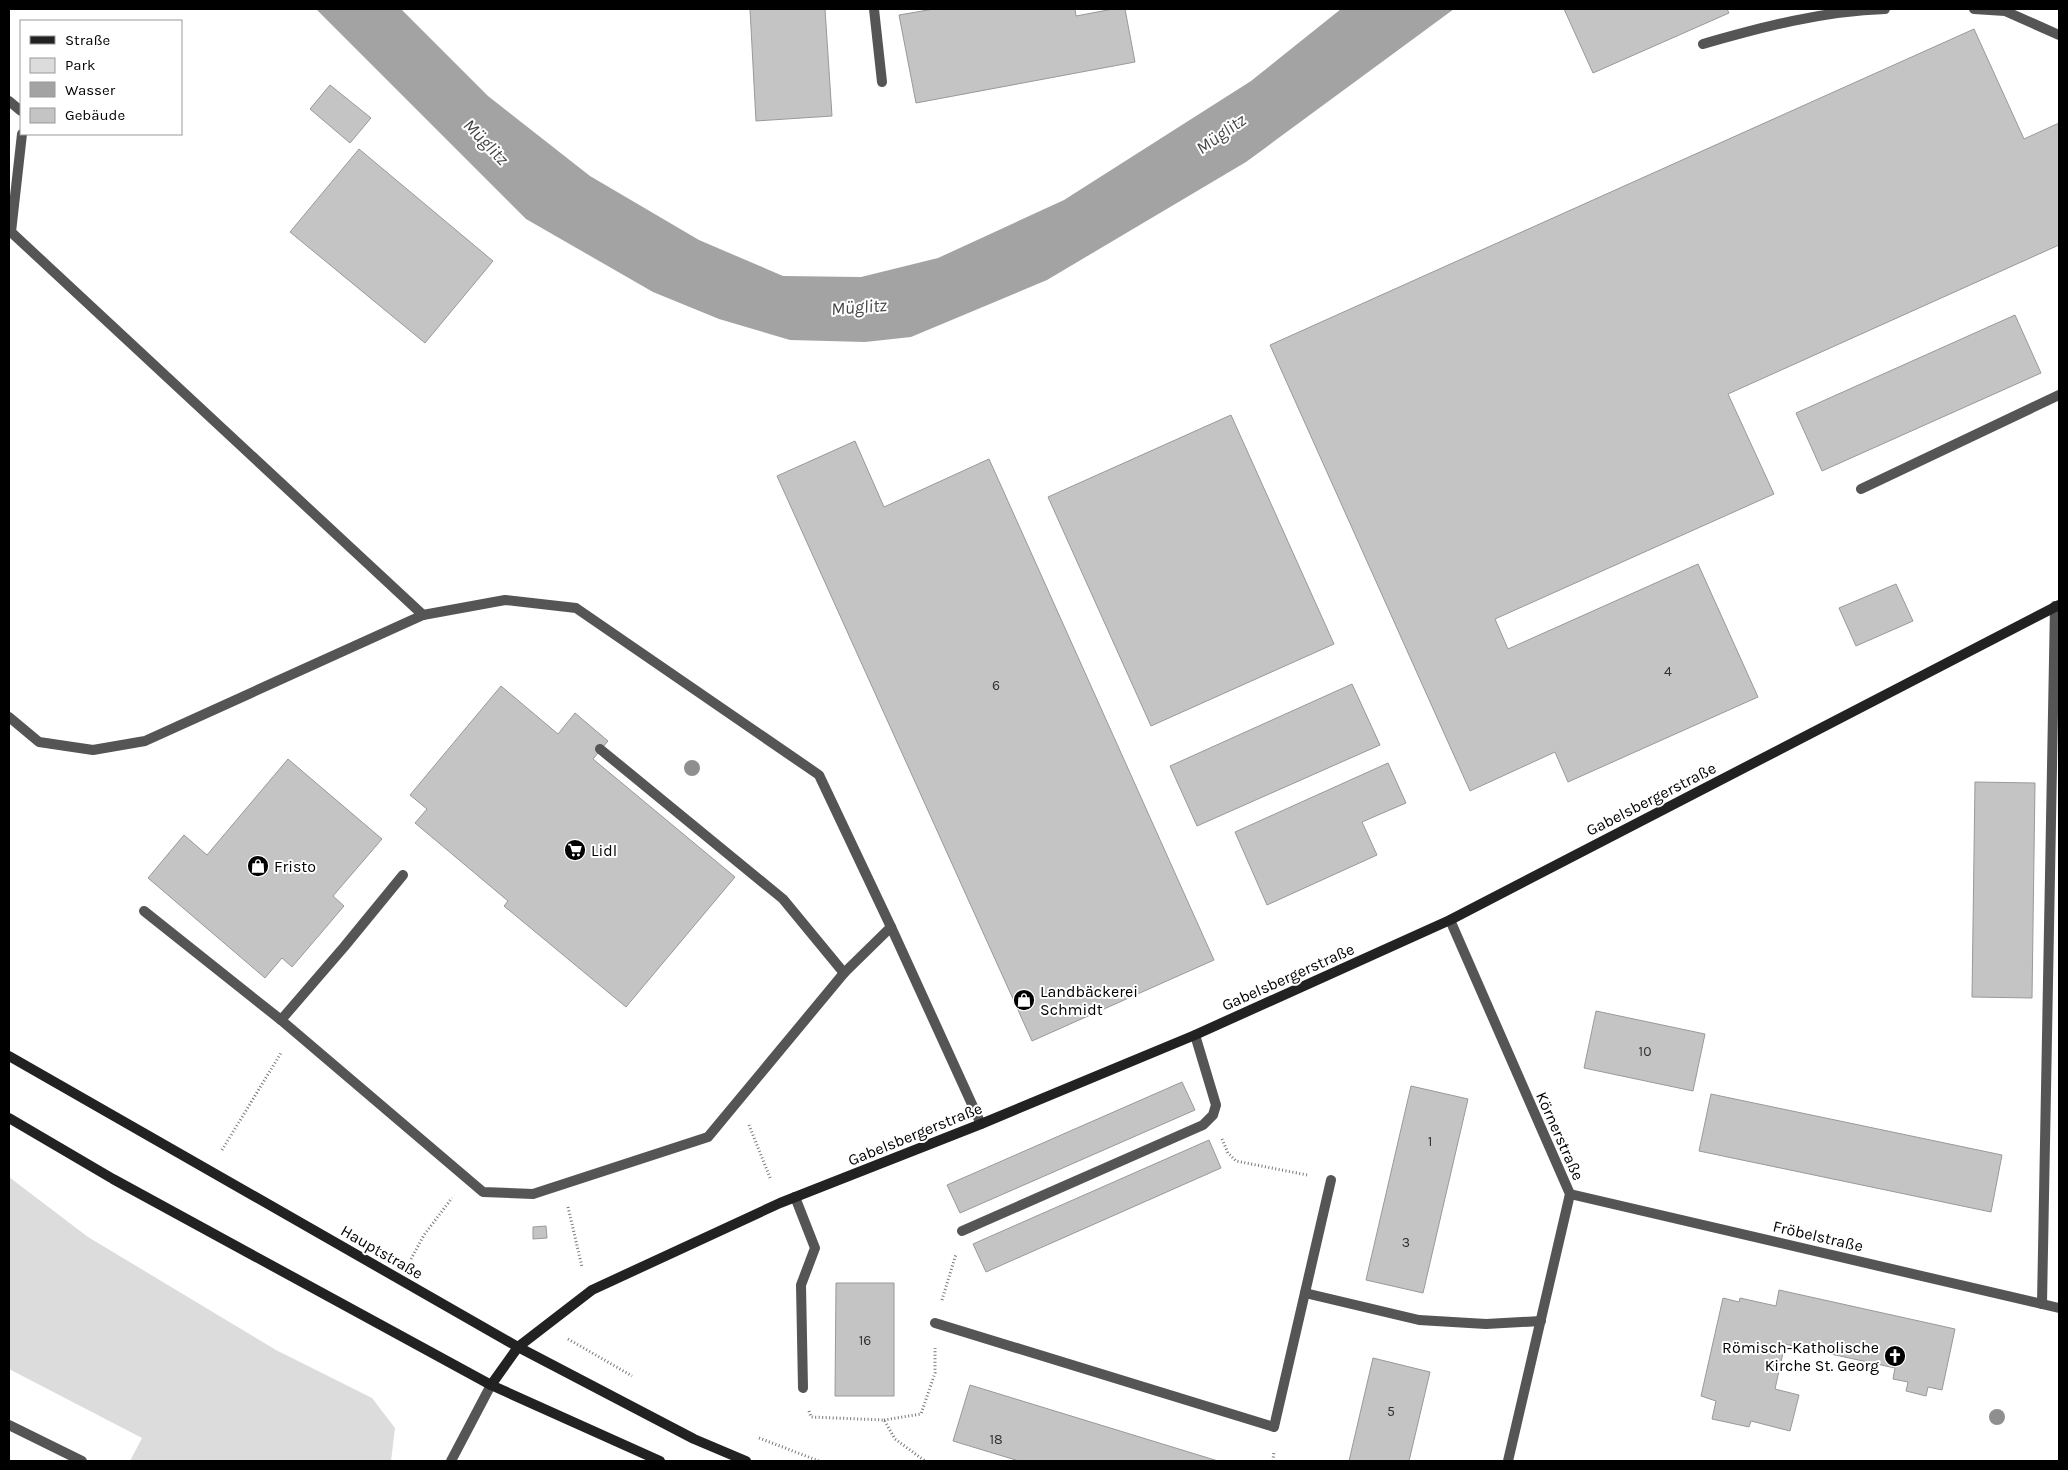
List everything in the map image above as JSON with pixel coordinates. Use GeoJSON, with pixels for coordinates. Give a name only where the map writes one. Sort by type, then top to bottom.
{"type":"FeatureCollection","features":[{"type":"Feature","properties":{"kind":"street"},"geometry":{"type":"LineString","coordinates":[[874,9],[882,82]]}},
{"type":"Feature","properties":{"kind":"street"},"geometry":{"type":"LineString","coordinates":[[1703,44],[1778,23],[1864,10],[1884,9]]}},
{"type":"Feature","properties":{"kind":"street"},"geometry":{"type":"LineString","coordinates":[[1974,9],[2005,11],[2059,35]]}},
{"type":"Feature","properties":{"kind":"street"},"geometry":{"type":"LineString","coordinates":[[9,101],[20,110]]}},
{"type":"Feature","properties":{"kind":"street"},"geometry":{"type":"LineString","coordinates":[[22,135],[12,232],[423,614]]}},
{"type":"Feature","properties":{"kind":"street"},"geometry":{"type":"LineString","coordinates":[[1861,489],[2059,395]]}},
{"type":"Feature","properties":{"kind":"street"},"geometry":{"type":"LineString","coordinates":[[9,717],[39,742],[93,750],[145,741],[423,614],[505,600],[576,608],[818,775],[982,1124]]}},
{"type":"Feature","properties":{"kind":"street"},"geometry":{"type":"LineString","coordinates":[[2042,1304],[2057,606]]}},
{"type":"Feature","properties":{"kind":"street","name":"Gabelsbergerstraße"},"geometry":{"type":"LineString","coordinates":[[491,1385],[518,1347],[592,1290],[780,1203],[982,1124],[1195,1035],[1450,920],[2057,606]]}},
{"type":"Feature","properties":{"kind":"street"},"geometry":{"type":"LineString","coordinates":[[600,749],[783,899],[844,973]]}},
{"type":"Feature","properties":{"kind":"street"},"geometry":{"type":"LineString","coordinates":[[281,1020],[344,947],[403,874]]}},
{"type":"Feature","properties":{"kind":"street"},"geometry":{"type":"LineString","coordinates":[[144,911],[281,1020],[483,1192],[533,1194],[708,1137],[844,973],[891,927]]}},
{"type":"Feature","properties":{"kind":"street","name":"Körnerstraße"},"geometry":{"type":"LineString","coordinates":[[1450,920],[1570,1194],[1508,1461]]}},
{"type":"Feature","properties":{"kind":"street"},"geometry":{"type":"LineString","coordinates":[[962,1231],[1203,1125],[1213,1115],[1216,1105],[1195,1035]]}},
{"type":"Feature","properties":{"kind":"street","name":"Hauptstraße"},"geometry":{"type":"LineString","coordinates":[[9,1056],[518,1347],[694,1439],[746,1461]]}},
{"type":"Feature","properties":{"kind":"street"},"geometry":{"type":"LineString","coordinates":[[9,1118],[113,1179],[491,1385],[660,1461]]}},
{"type":"Feature","properties":{"kind":"street"},"geometry":{"type":"LineString","coordinates":[[935,1323],[1274,1427],[1331,1180]]}},
{"type":"Feature","properties":{"kind":"street","name":"Fröbelstraße"},"geometry":{"type":"LineString","coordinates":[[1570,1194],[2059,1308]]}},
{"type":"Feature","properties":{"kind":"street"},"geometry":{"type":"LineString","coordinates":[[795,1197],[815,1248],[801,1285],[803,1388]]}},
{"type":"Feature","properties":{"kind":"street"},"geometry":{"type":"LineString","coordinates":[[1305,1293],[1420,1320],[1486,1324],[1540,1321]]}},
{"type":"Feature","properties":{"kind":"street"},"geometry":{"type":"LineString","coordinates":[[451,1461],[491,1385]]}},
{"type":"Feature","properties":{"kind":"street"},"geometry":{"type":"LineString","coordinates":[[9,1425],[82,1461]]}},
{"type":"Feature","properties":{"kind":"path"},"geometry":{"type":"LineString","coordinates":[[210,1170],[294,1031]]}},
{"type":"Feature","properties":{"kind":"path"},"geometry":{"type":"LineString","coordinates":[[739,1099],[780,1203]]}},
{"type":"Feature","properties":{"kind":"path"},"geometry":{"type":"LineString","coordinates":[[1213,1115],[1228,1152],[1236,1161],[1331,1180]]}},
{"type":"Feature","properties":{"kind":"path"},"geometry":{"type":"LineString","coordinates":[[400,1280],[424,1235],[467,1179]]}},
{"type":"Feature","properties":{"kind":"path"},"geometry":{"type":"LineString","coordinates":[[562,1185],[581,1264],[592,1290]]}},
{"type":"Feature","properties":{"kind":"path"},"geometry":{"type":"LineString","coordinates":[[803,1388],[811,1418],[884,1420],[921,1414],[935,1373],[935,1323],[962,1231]]}},
{"type":"Feature","properties":{"kind":"path"},"geometry":{"type":"LineString","coordinates":[[545,1326],[635,1378]]}},
{"type":"Feature","properties":{"kind":"path"},"geometry":{"type":"LineString","coordinates":[[884,1420],[895,1439],[926,1461]]}},
{"type":"Feature","properties":{"kind":"path"},"geometry":{"type":"LineString","coordinates":[[757,1437],[819,1461]]}},
{"type":"Feature","properties":{"kind":"green space"},"geometry":{"type":"Polygon","coordinates":[[[9,1177],[88,1237],[276,1350],[372,1398],[395,1428],[391,1461],[130,1461],[142,1438],[9,1369],[9,1177]]]}},
{"type":"Feature","properties":{"kind":"water","name":"Müglitz"},"geometry":{"type":"Polygon","coordinates":[[[316,9],[401,9],[488,96],[590,176],[699,240],[783,276],[861,277],[938,258],[1064,200],[1251,81],[1341,9],[1454,9],[1246,162],[1047,280],[911,337],[865,342],[790,340],[719,319],[653,292],[526,219],[316,9]]]}},
{"type":"Feature","properties":{"kind":"building"},"geometry":{"type":"Polygon","coordinates":[[[750,9],[825,9],[832,116],[756,121],[750,9]]]}},
{"type":"Feature","properties":{"kind":"building"},"geometry":{"type":"Polygon","coordinates":[[[934,9],[1075,9],[1076,16],[1113,9],[1125,9],[1135,62],[916,103],[899,15],[934,9]]]}},
{"type":"Feature","properties":{"kind":"building"},"geometry":{"type":"Polygon","coordinates":[[[1564,9],[1727,9],[1729,13],[1593,73],[1564,9]]]}},
{"type":"Feature","properties":{"kind":"building"},"geometry":{"type":"Polygon","coordinates":[[[1974,29],[2024,139],[2059,123],[2059,245],[1728,394],[1774,494],[1495,619],[1508,649],[1698,564],[1758,697],[1568,782],[1555,752],[1470,791],[1270,345],[1974,29]]]}},
{"type":"Feature","properties":{"kind":"building"},"geometry":{"type":"Polygon","coordinates":[[[330,85],[371,118],[350,143],[310,109],[330,85]]]}},
{"type":"Feature","properties":{"kind":"building"},"geometry":{"type":"Polygon","coordinates":[[[359,149],[493,261],[425,343],[290,232],[359,149]]]}},
{"type":"Feature","properties":{"kind":"building"},"geometry":{"type":"Polygon","coordinates":[[[2015,315],[2041,373],[1822,471],[1796,413],[2015,315]]]}},
{"type":"Feature","properties":{"kind":"building"},"geometry":{"type":"Polygon","coordinates":[[[1231,415],[1334,644],[1151,726],[1048,497],[1231,415]]]}},
{"type":"Feature","properties":{"kind":"building"},"geometry":{"type":"Polygon","coordinates":[[[855,441],[884,507],[989,459],[1214,960],[1032,1041],[777,476],[855,441]]]}},
{"type":"Feature","properties":{"kind":"building"},"geometry":{"type":"Polygon","coordinates":[[[1896,584],[1913,621],[1856,646],[1839,608],[1896,584]]]}},
{"type":"Feature","properties":{"kind":"building"},"geometry":{"type":"Polygon","coordinates":[[[1352,684],[1380,745],[1197,826],[1170,766],[1352,684]]]}},
{"type":"Feature","properties":{"kind":"building","name":"Lidl"},"geometry":{"type":"Polygon","coordinates":[[[501,686],[558,734],[575,713],[608,741],[593,759],[735,877],[626,1007],[504,906],[508,901],[415,823],[427,809],[410,795],[501,686]]]}},
{"type":"Feature","properties":{"kind":"building","name":"Fristo"},"geometry":{"type":"Polygon","coordinates":[[[288,759],[382,839],[333,896],[344,906],[292,967],[282,958],[265,978],[148,878],[184,835],[207,855],[288,759]]]}},
{"type":"Feature","properties":{"kind":"building"},"geometry":{"type":"Polygon","coordinates":[[[1388,763],[1406,803],[1362,822],[1377,855],[1267,905],[1235,832],[1388,763]]]}},
{"type":"Feature","properties":{"kind":"building"},"geometry":{"type":"Polygon","coordinates":[[[1975,782],[2035,783],[2032,998],[1972,997],[1975,782]]]}},
{"type":"Feature","properties":{"kind":"building"},"geometry":{"type":"Polygon","coordinates":[[[1596,1011],[1705,1034],[1693,1091],[1584,1068],[1596,1011]]]}},
{"type":"Feature","properties":{"kind":"building"},"geometry":{"type":"Polygon","coordinates":[[[1182,1082],[1195,1110],[960,1213],[947,1185],[1182,1082]]]}},
{"type":"Feature","properties":{"kind":"building"},"geometry":{"type":"Polygon","coordinates":[[[1411,1086],[1468,1099],[1423,1293],[1366,1280],[1411,1086]]]}},
{"type":"Feature","properties":{"kind":"building"},"geometry":{"type":"Polygon","coordinates":[[[1711,1094],[2002,1155],[1991,1212],[1699,1151],[1711,1094]]]}},
{"type":"Feature","properties":{"kind":"building"},"geometry":{"type":"Polygon","coordinates":[[[1209,1140],[1221,1168],[986,1272],[973,1244],[1209,1140]]]}},
{"type":"Feature","properties":{"kind":"building"},"geometry":{"type":"Polygon","coordinates":[[[546,1226],[547,1238],[533,1239],[533,1227],[546,1226]]]}},
{"type":"Feature","properties":{"kind":"building"},"geometry":{"type":"Polygon","coordinates":[[[836,1283],[894,1283],[894,1396],[835,1396],[836,1283]]]}},
{"type":"Feature","properties":{"kind":"building","name":"Römisch-Katholische Kirche St. Georg"},"geometry":{"type":"Polygon","coordinates":[[[1779,1290],[1955,1329],[1942,1390],[1928,1387],[1926,1396],[1906,1391],[1908,1382],[1893,1379],[1895,1368],[1785,1344],[1775,1389],[1799,1395],[1790,1431],[1751,1421],[1749,1427],[1712,1419],[1716,1401],[1701,1396],[1723,1298],[1739,1302],[1740,1298],[1776,1306],[1779,1290]]]}},
{"type":"Feature","properties":{"kind":"building"},"geometry":{"type":"Polygon","coordinates":[[[1373,1358],[1430,1372],[1409,1461],[1349,1461],[1373,1358]]]}},
{"type":"Feature","properties":{"kind":"building"},"geometry":{"type":"Polygon","coordinates":[[[970,1385],[1218,1461],[1019,1461],[953,1441],[970,1385]]]}},
{"type":"Feature","properties":{"kind":"place","name":"Lidl"},"geometry":{"type":"Point","coordinates":[575,850]}},
{"type":"Feature","properties":{"kind":"place","name":"Fristo"},"geometry":{"type":"Point","coordinates":[258,866]}},
{"type":"Feature","properties":{"kind":"place","name":"Landbäckerei Schmidt"},"geometry":{"type":"Point","coordinates":[1024,1000]}},
{"type":"Feature","properties":{"kind":"place","name":"Römisch-Katholische Kirche St. Georg"},"geometry":{"type":"Point","coordinates":[1895,1356]}}]}
